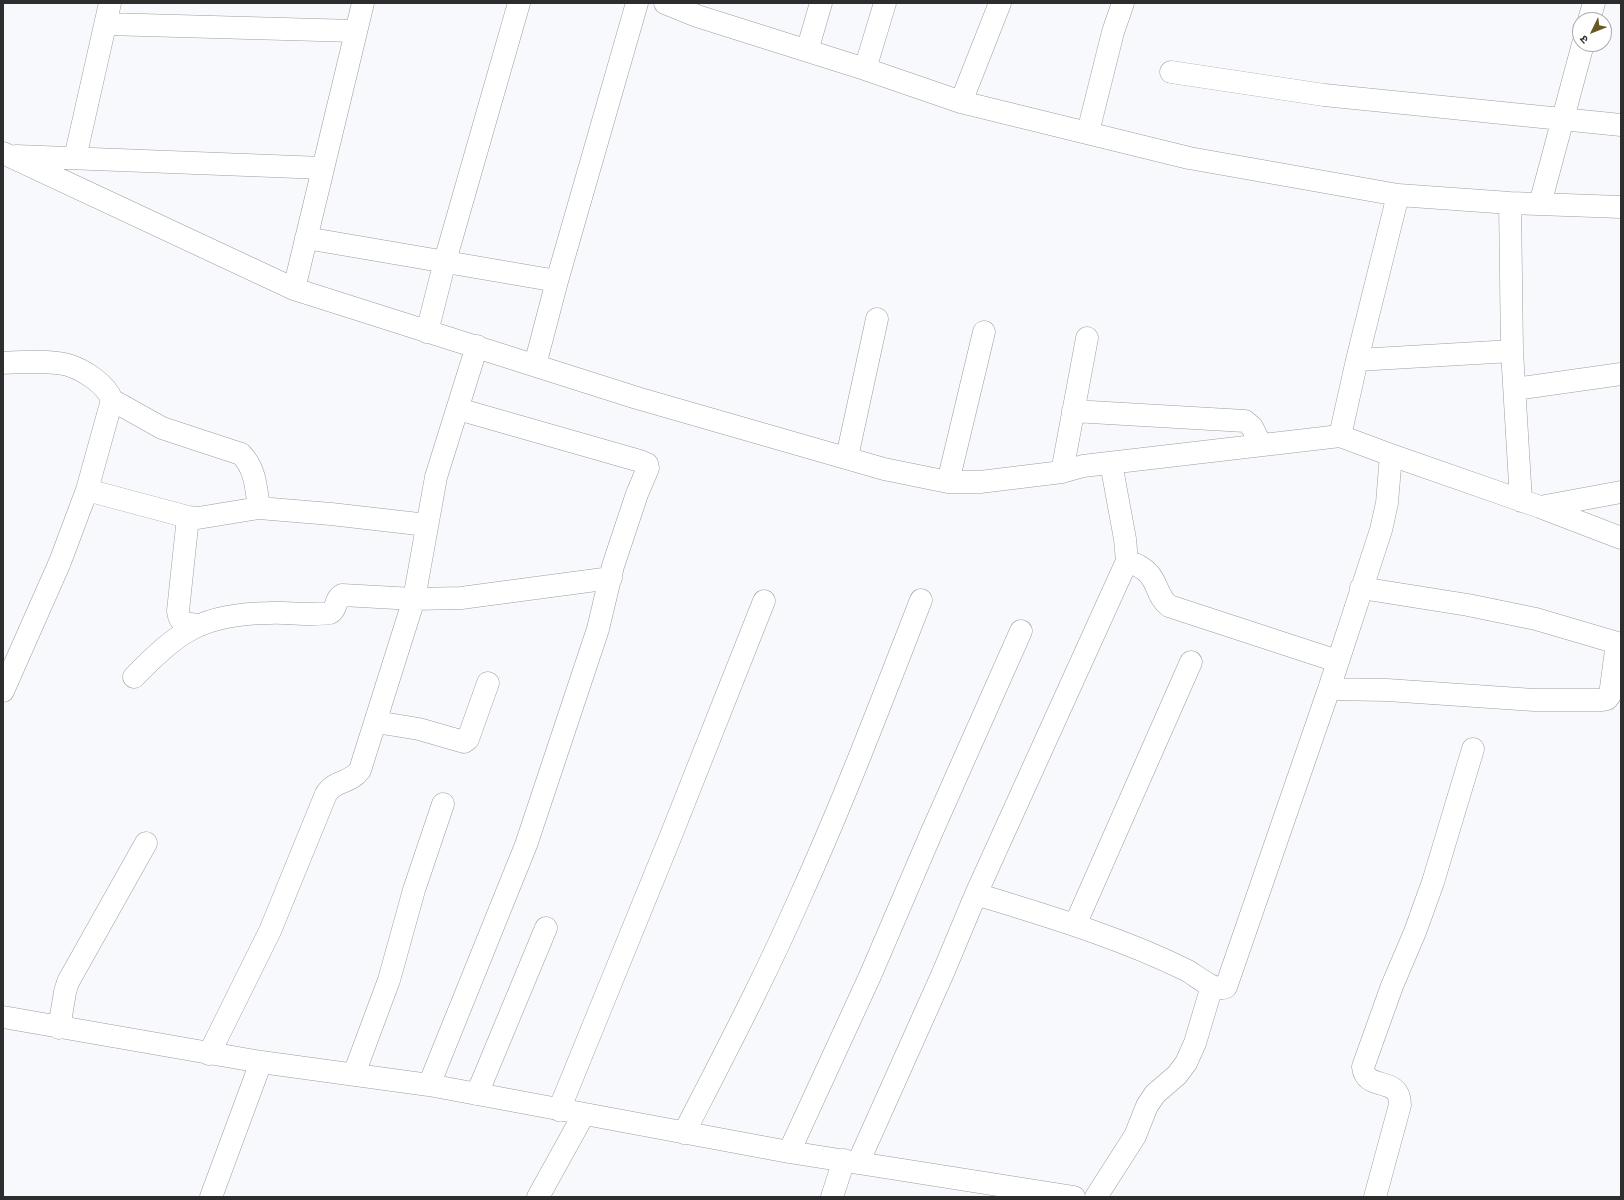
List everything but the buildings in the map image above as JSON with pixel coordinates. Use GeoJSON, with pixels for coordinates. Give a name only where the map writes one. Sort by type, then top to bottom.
{"type":"FeatureCollection","features":[{"type":"Feature","properties":{"kind":"street"},"geometry":{"type":"LineString","coordinates":[[75,158],[110,3]]}},
{"type":"Feature","properties":{"kind":"street"},"geometry":{"type":"LineString","coordinates":[[294,289],[355,31],[363,3]]}},
{"type":"Feature","properties":{"kind":"street"},"geometry":{"type":"LineString","coordinates":[[428,332],[445,261],[518,3]]}},
{"type":"Feature","properties":{"kind":"street"},"geometry":{"type":"LineString","coordinates":[[535,365],[557,281],[637,3]]}},
{"type":"Feature","properties":{"kind":"street"},"geometry":{"type":"LineString","coordinates":[[665,3],[699,10],[807,51],[962,102],[1189,158],[1398,195],[1510,203],[1621,208]]}},
{"type":"Feature","properties":{"kind":"street"},"geometry":{"type":"LineString","coordinates":[[807,51],[821,3]]}},
{"type":"Feature","properties":{"kind":"street"},"geometry":{"type":"LineString","coordinates":[[864,69],[885,3]]}},
{"type":"Feature","properties":{"kind":"street"},"geometry":{"type":"LineString","coordinates":[[962,102],[1000,3]]}},
{"type":"Feature","properties":{"kind":"street"},"geometry":{"type":"LineString","coordinates":[[1088,132],[1113,32],[1123,3]]}},
{"type":"Feature","properties":{"kind":"street"},"geometry":{"type":"LineString","coordinates":[[106,24],[355,31]]}},
{"type":"Feature","properties":{"kind":"street"},"geometry":{"type":"LineString","coordinates":[[1540,204],[1581,52]]}},
{"type":"Feature","properties":{"kind":"street"},"geometry":{"type":"LineString","coordinates":[[1171,72],[1324,95],[1621,125]]}},
{"type":"Feature","properties":{"kind":"street"},"geometry":{"type":"LineString","coordinates":[[5,154],[322,168]]}},
{"type":"Feature","properties":{"kind":"street"},"geometry":{"type":"LineString","coordinates":[[5,154],[294,289],[428,332],[478,346],[637,398],[847,457],[884,469],[948,482],[980,482],[1062,472],[1083,466],[1340,436],[1621,538]]}},
{"type":"Feature","properties":{"kind":"street"},"geometry":{"type":"LineString","coordinates":[[1340,436],[1357,360],[1398,195]]}},
{"type":"Feature","properties":{"kind":"street"},"geometry":{"type":"LineString","coordinates":[[1510,203],[1512,351],[1515,389],[1530,504]]}},
{"type":"Feature","properties":{"kind":"street"},"geometry":{"type":"LineString","coordinates":[[306,238],[557,281]]}},
{"type":"Feature","properties":{"kind":"street"},"geometry":{"type":"LineString","coordinates":[[847,457],[877,319]]}},
{"type":"Feature","properties":{"kind":"street"},"geometry":{"type":"LineString","coordinates":[[948,482],[984,332]]}},
{"type":"Feature","properties":{"kind":"street"},"geometry":{"type":"LineString","coordinates":[[1062,472],[1087,338]]}},
{"type":"Feature","properties":{"kind":"street"},"geometry":{"type":"LineString","coordinates":[[209,1054],[270,931],[326,794],[334,784],[350,780],[360,770],[414,598],[436,477],[478,346]]}},
{"type":"Feature","properties":{"kind":"street"},"geometry":{"type":"LineString","coordinates":[[1357,360],[1512,351]]}},
{"type":"Feature","properties":{"kind":"street"},"geometry":{"type":"LineString","coordinates":[[3,363],[56,363],[68,365],[99,382],[109,392],[112,400],[87,490],[57,569],[3,691]]}},
{"type":"Feature","properties":{"kind":"street"},"geometry":{"type":"LineString","coordinates":[[1515,389],[1621,374]]}},
{"type":"Feature","properties":{"kind":"street"},"geometry":{"type":"LineString","coordinates":[[429,1085],[526,845],[598,629],[611,578],[637,494],[648,472],[647,464],[463,394]]}},
{"type":"Feature","properties":{"kind":"street"},"geometry":{"type":"LineString","coordinates":[[112,400],[167,430],[230,449],[241,454],[253,470],[259,508]]}},
{"type":"Feature","properties":{"kind":"street"},"geometry":{"type":"LineString","coordinates":[[1073,411],[1245,421],[1252,427],[1261,445]]}},
{"type":"Feature","properties":{"kind":"street"},"geometry":{"type":"LineString","coordinates":[[976,894],[1075,925],[1171,963],[1196,975],[1212,986],[1223,988],[1228,982],[1329,689],[1381,530],[1388,493],[1391,455]]}},
{"type":"Feature","properties":{"kind":"street"},"geometry":{"type":"LineString","coordinates":[[832,1197],[943,973],[1126,551],[1111,463]]}},
{"type":"Feature","properties":{"kind":"street"},"geometry":{"type":"LineString","coordinates":[[87,490],[188,517],[208,518],[259,508],[331,514],[427,525]]}},
{"type":"Feature","properties":{"kind":"street"},"geometry":{"type":"LineString","coordinates":[[1530,504],[1621,492]]}},
{"type":"Feature","properties":{"kind":"street"},"geometry":{"type":"LineString","coordinates":[[188,517],[178,611],[179,619],[182,622],[199,625]]}},
{"type":"Feature","properties":{"kind":"street"},"geometry":{"type":"LineString","coordinates":[[1126,551],[1150,574],[1162,599],[1170,606],[1338,661]]}},
{"type":"Feature","properties":{"kind":"street"},"geometry":{"type":"LineString","coordinates":[[134,677],[169,643],[199,625],[228,616],[269,612],[330,613],[335,609],[338,598],[342,595],[461,598],[611,578]]}},
{"type":"Feature","properties":{"kind":"street"},"geometry":{"type":"LineString","coordinates":[[1329,689],[1387,690],[1534,700],[1602,700],[1607,699],[1610,695],[1619,644],[1536,619],[1468,605],[1361,588]]}},
{"type":"Feature","properties":{"kind":"street"},"geometry":{"type":"LineString","coordinates":[[684,1133],[761,982],[801,897],[876,715],[921,600]]}},
{"type":"Feature","properties":{"kind":"street"},"geometry":{"type":"LineString","coordinates":[[559,1110],[670,838],[764,601]]}},
{"type":"Feature","properties":{"kind":"street"},"geometry":{"type":"LineString","coordinates":[[790,1152],[870,976],[1020,631]]}},
{"type":"Feature","properties":{"kind":"street"},"geometry":{"type":"LineString","coordinates":[[1075,925],[1191,662]]}},
{"type":"Feature","properties":{"kind":"street"},"geometry":{"type":"LineString","coordinates":[[376,722],[419,729],[464,742],[468,739],[488,683]]}},
{"type":"Feature","properties":{"kind":"street"},"geometry":{"type":"LineString","coordinates":[[1375,1197],[1400,1105],[1400,1097],[1392,1087],[1370,1080],[1366,1077],[1364,1067],[1392,986],[1415,932],[1433,882],[1473,749]]}},
{"type":"Feature","properties":{"kind":"street"},"geometry":{"type":"LineString","coordinates":[[354,1074],[389,980],[414,890],[443,804]]}},
{"type":"Feature","properties":{"kind":"street"},"geometry":{"type":"LineString","coordinates":[[59,1028],[68,982],[146,843]]}},
{"type":"Feature","properties":{"kind":"street"},"geometry":{"type":"LineString","coordinates":[[477,1094],[546,928]]}},
{"type":"Feature","properties":{"kind":"street"},"geometry":{"type":"LineString","coordinates":[[1096,1197],[1135,1136],[1147,1106],[1155,1094],[1176,1076],[1186,1062],[1195,1043],[1212,986]]}},
{"type":"Feature","properties":{"kind":"street"},"geometry":{"type":"LineString","coordinates":[[3,1017],[209,1054],[429,1085],[790,1152],[1074,1197]]}},
{"type":"Feature","properties":{"kind":"street"},"geometry":{"type":"LineString","coordinates":[[211,1197],[261,1062]]}},
{"type":"Feature","properties":{"kind":"street"},"geometry":{"type":"LineString","coordinates":[[538,1197],[584,1114]]}}]}
